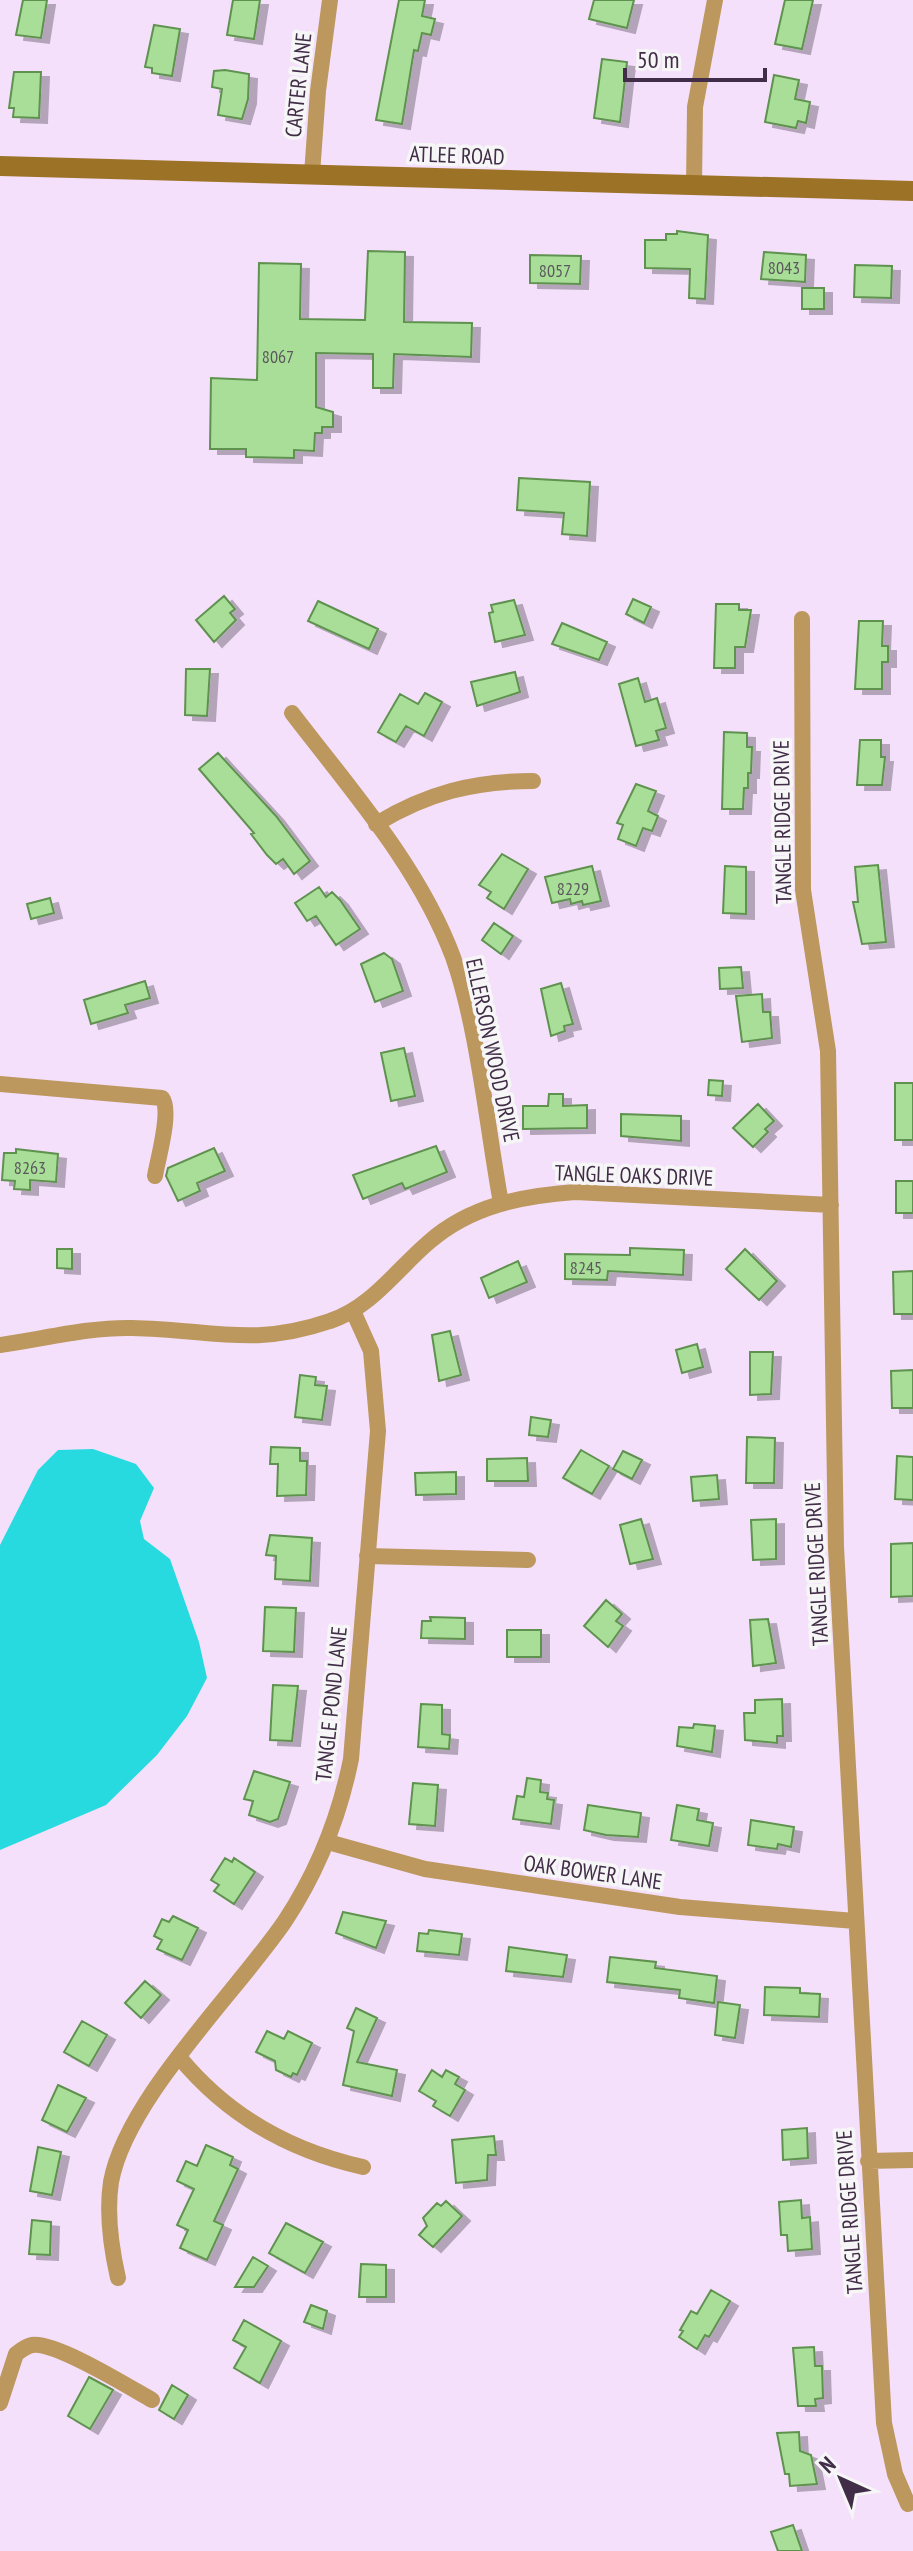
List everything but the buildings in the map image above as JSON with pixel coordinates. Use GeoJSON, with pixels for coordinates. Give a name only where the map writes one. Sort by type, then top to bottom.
{"type":"FeatureCollection","features":[{"type":"Feature","properties":{"kind":"main road","name":"ATLEE ROAD"},"geometry":{"type":"LineString","coordinates":[[0,166],[913,191]]}},
{"type":"Feature","properties":{"kind":"street","name":"CARTER LANE"},"geometry":{"type":"LineString","coordinates":[[312,174],[318,91],[330,0]]}},
{"type":"Feature","properties":{"kind":"street"},"geometry":{"type":"LineString","coordinates":[[694,185],[695,107],[715,0]]}},
{"type":"Feature","properties":{"kind":"street","name":"TANGLE RIDGE DRIVE"},"geometry":{"type":"LineString","coordinates":[[802,619],[803,890],[828,1051],[836,1547],[868,2161],[884,2423],[895,2474],[908,2504]]}},
{"type":"Feature","properties":{"kind":"street","name":"ELLERSON WOOD DRIVE"},"geometry":{"type":"LineString","coordinates":[[292,713],[376,824],[437,922],[452,957],[464,994],[501,1203]]}},
{"type":"Feature","properties":{"kind":"street"},"geometry":{"type":"LineString","coordinates":[[376,824],[438,792],[499,781],[533,781]]}},
{"type":"Feature","properties":{"kind":"street"},"geometry":{"type":"LineString","coordinates":[[0,1084],[162,1098],[166,1104],[166,1117],[155,1176]]}},
{"type":"Feature","properties":{"kind":"street","name":"TANGLE OAKS DRIVE"},"geometry":{"type":"LineString","coordinates":[[0,1345],[132,1328],[221,1337],[262,1337],[294,1332],[353,1311],[451,1225],[501,1203],[575,1192],[831,1205]]}},
{"type":"Feature","properties":{"kind":"street","name":"TANGLE POND LANE"},"geometry":{"type":"LineString","coordinates":[[118,2278],[109,2224],[111,2181],[132,2127],[180,2058],[284,1923],[328,1842],[351,1759],[378,1431],[377,1390],[367,1334],[353,1311]]}},
{"type":"Feature","properties":{"kind":"street"},"geometry":{"type":"LineString","coordinates":[[367,1556],[528,1560]]}},
{"type":"Feature","properties":{"kind":"street","name":"OAK BOWER LANE"},"geometry":{"type":"LineString","coordinates":[[328,1842],[425,1869],[680,1907],[855,1921]]}},
{"type":"Feature","properties":{"kind":"street"},"geometry":{"type":"LineString","coordinates":[[180,2058],[216,2094],[277,2138],[329,2159],[363,2167]]}},
{"type":"Feature","properties":{"kind":"street"},"geometry":{"type":"LineString","coordinates":[[868,2161],[913,2160]]}},
{"type":"Feature","properties":{"kind":"street"},"geometry":{"type":"LineString","coordinates":[[0,2403],[16,2354],[32,2345],[43,2345],[100,2370],[152,2400]]}},
{"type":"Feature","properties":{"kind":"shaded area"},"geometry":{"type":"Polygon","coordinates":[[[93,1449],[136,1464],[154,1488],[140,1521],[144,1539],[170,1559],[199,1642],[207,1678],[187,1716],[157,1755],[106,1805],[0,1850],[0,1545],[38,1470],[58,1450],[93,1449]]]}}]}
